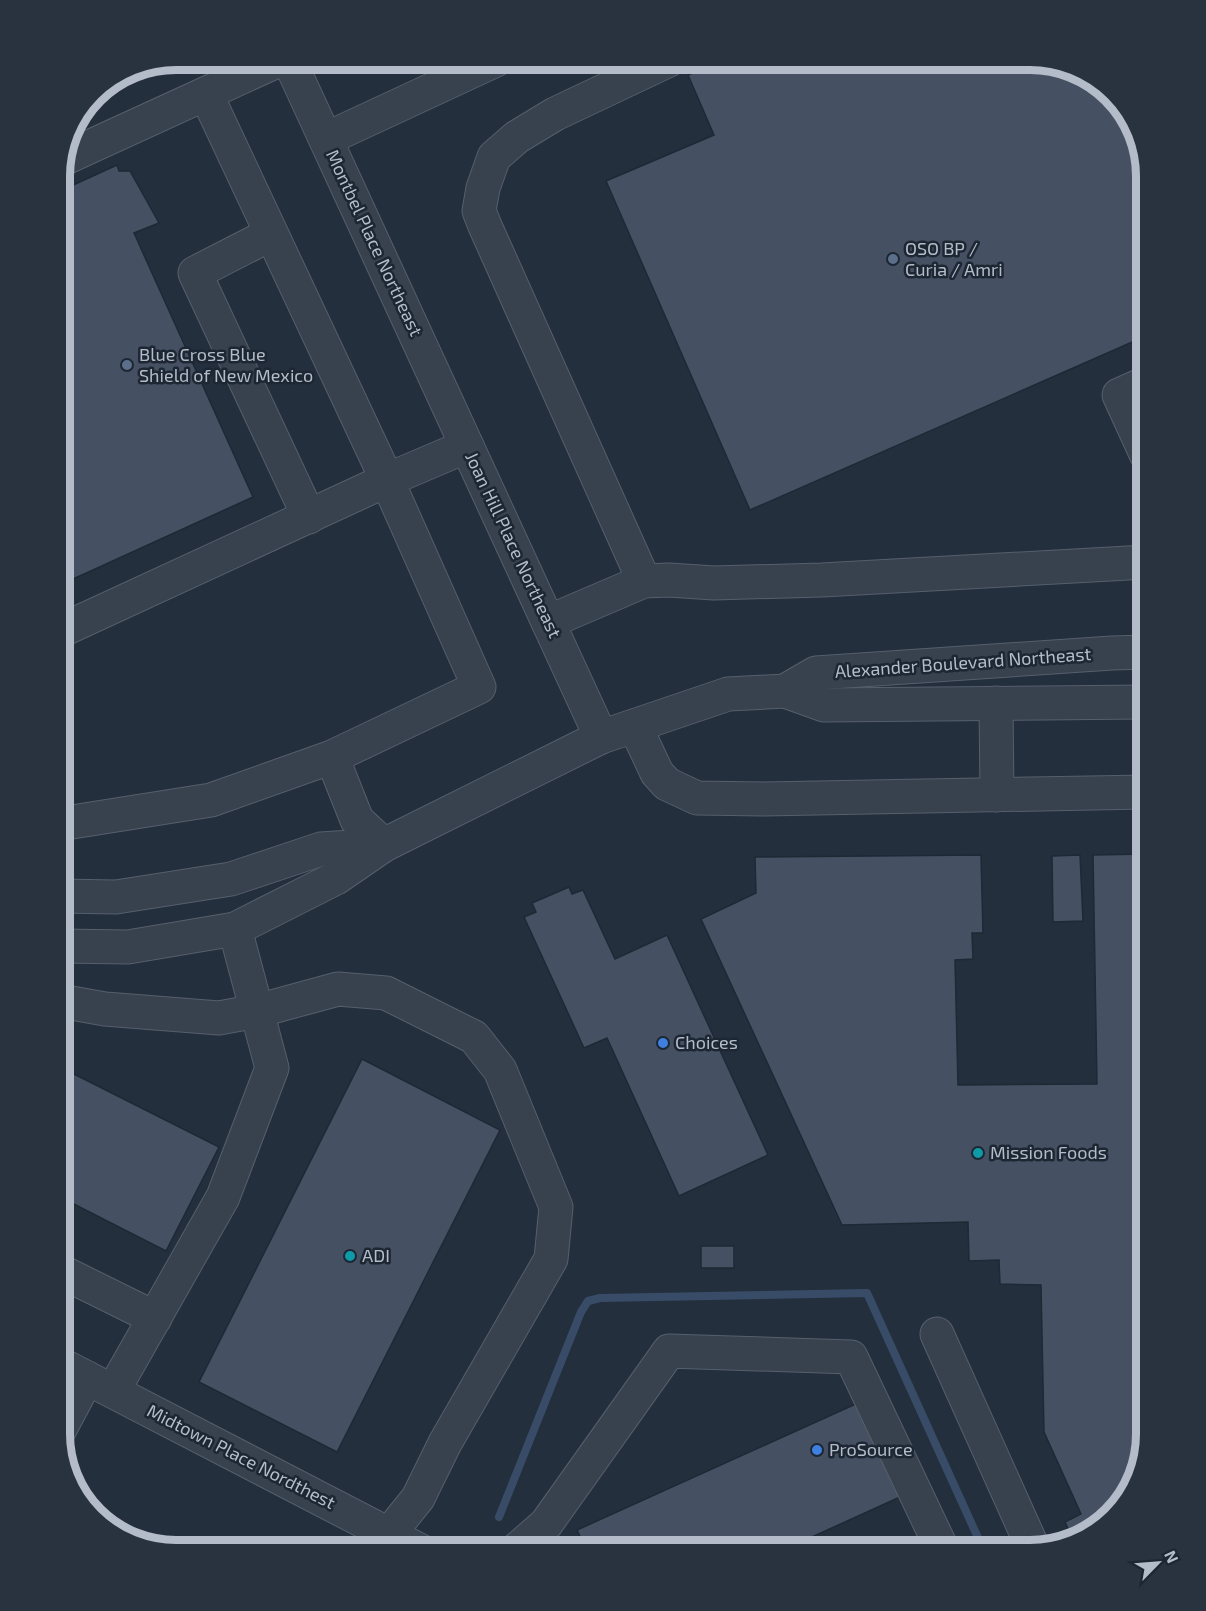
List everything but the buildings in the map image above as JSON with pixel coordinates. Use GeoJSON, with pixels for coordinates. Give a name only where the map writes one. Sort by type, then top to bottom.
{"type":"FeatureCollection","features":[{"type":"Feature","properties":{"kind":"street"},"geometry":{"type":"LineString","coordinates":[[73,155],[255,71]]}},
{"type":"Feature","properties":{"kind":"street"},"geometry":{"type":"LineString","coordinates":[[294,71],[326,139]]}},
{"type":"Feature","properties":{"kind":"street","name":"Montbel Place Northeast"},"geometry":{"type":"LineString","coordinates":[[424,354],[326,139],[472,71]]}},
{"type":"Feature","properties":{"kind":"street"},"geometry":{"type":"LineString","coordinates":[[644,581],[479,211],[483,188],[494,157],[517,137],[555,114],[646,71]]}},
{"type":"Feature","properties":{"kind":"street"},"geometry":{"type":"LineString","coordinates":[[70,822],[212,800],[332,757],[479,687],[387,480],[206,94]]}},
{"type":"Feature","properties":{"kind":"street"},"geometry":{"type":"LineString","coordinates":[[272,234],[195,273],[309,517]]}},
{"type":"Feature","properties":{"kind":"street","name":"Joan Hill Place Northeast"},"geometry":{"type":"LineString","coordinates":[[424,354],[601,737]]}},
{"type":"Feature","properties":{"kind":"street"},"geometry":{"type":"LineString","coordinates":[[1136,387],[1119,395],[1136,432]]}},
{"type":"Feature","properties":{"kind":"street"},"geometry":{"type":"LineString","coordinates":[[71,626],[387,480],[467,446]]}},
{"type":"Feature","properties":{"kind":"street"},"geometry":{"type":"LineString","coordinates":[[548,622],[644,581],[714,583],[822,580],[1136,562]]}},
{"type":"Feature","properties":{"kind":"street","name":"Alexander Boulevard Northeast"},"geometry":{"type":"LineString","coordinates":[[785,691],[816,673],[1136,652]]}},
{"type":"Feature","properties":{"kind":"street","name":"Alexander Boulevard Northeast"},"geometry":{"type":"LineString","coordinates":[[70,946],[128,947],[236,929],[336,878],[384,845],[601,737],[728,694],[785,691],[824,705],[1136,702]]}},
{"type":"Feature","properties":{"kind":"street"},"geometry":{"type":"LineString","coordinates":[[996,704],[997,795]]}},
{"type":"Feature","properties":{"kind":"street"},"geometry":{"type":"LineString","coordinates":[[635,726],[657,773],[667,784],[697,798],[763,799],[1136,792]]}},
{"type":"Feature","properties":{"kind":"street"},"geometry":{"type":"LineString","coordinates":[[332,757],[357,820],[384,845]]}},
{"type":"Feature","properties":{"kind":"street","name":"Alexander Boulevard Northeast"},"geometry":{"type":"LineString","coordinates":[[70,896],[116,897],[231,879],[321,849],[384,845]]}},
{"type":"Feature","properties":{"kind":"street"},"geometry":{"type":"LineString","coordinates":[[70,1410],[87,1378],[155,1318],[223,1197],[272,1068],[236,929]]}},
{"type":"Feature","properties":{"kind":"street"},"geometry":{"type":"LineString","coordinates":[[70,1003],[105,1009],[219,1018],[257,1011],[338,989],[386,993],[474,1038],[500,1070],[556,1207],[551,1259],[445,1443],[418,1498],[389,1534]]}},
{"type":"Feature","properties":{"kind":"street"},"geometry":{"type":"LineString","coordinates":[[70,1276],[155,1318]]}},
{"type":"Feature","properties":{"kind":"street"},"geometry":{"type":"LineString","coordinates":[[937,1334],[1030,1540]]}},
{"type":"Feature","properties":{"kind":"street"},"geometry":{"type":"LineString","coordinates":[[528,1540],[546,1524],[669,1350],[851,1357],[938,1540]]}},
{"type":"Feature","properties":{"kind":"street","name":"Midtown Place Nordthest"},"geometry":{"type":"LineString","coordinates":[[87,1378],[400,1540]]}},
{"type":"Feature","properties":{"kind":"waterway"},"geometry":{"type":"LineString","coordinates":[[499,1517],[581,1312],[588,1301],[600,1298],[867,1293],[979,1540]]}},
{"type":"Feature","properties":{"kind":"place","name":"OSO BP / Curia / Amri"},"geometry":{"type":"Point","coordinates":[893,259]}},
{"type":"Feature","properties":{"kind":"place","name":"Blue Cross Blue Shield of New Mexico"},"geometry":{"type":"Point","coordinates":[127,365]}},
{"type":"Feature","properties":{"kind":"place","name":"Choices"},"geometry":{"type":"Point","coordinates":[663,1043]}},
{"type":"Feature","properties":{"kind":"place","name":"Mission Foods"},"geometry":{"type":"Point","coordinates":[978,1153]}},
{"type":"Feature","properties":{"kind":"place","name":"ADI"},"geometry":{"type":"Point","coordinates":[350,1256]}},
{"type":"Feature","properties":{"kind":"place","name":"ProSource"},"geometry":{"type":"Point","coordinates":[817,1450]}}]}
